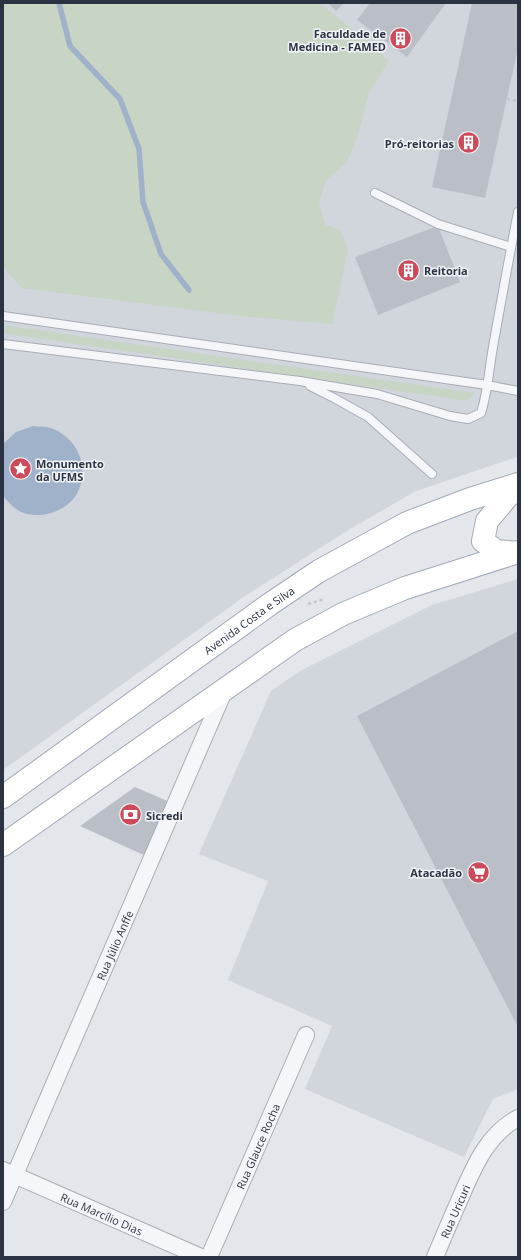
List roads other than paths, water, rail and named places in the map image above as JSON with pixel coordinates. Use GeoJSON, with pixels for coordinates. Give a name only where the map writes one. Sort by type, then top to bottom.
{"type":"FeatureCollection","features":[{"type":"Feature","properties":{"kind":"main road","name":"Avenida Costa e Silva"},"geometry":{"type":"LineString","coordinates":[[3,797],[270,604],[319,572],[407,523],[470,499],[518,484]]}},
{"type":"Feature","properties":{"kind":"main road"},"geometry":{"type":"LineString","coordinates":[[518,489],[508,496],[486,521],[483,541],[496,551],[518,553]]}},
{"type":"Feature","properties":{"kind":"main road"},"geometry":{"type":"LineString","coordinates":[[3,845],[295,640],[343,614],[405,588],[518,553]]}},
{"type":"Feature","properties":{"kind":"street","name":"Rua Júlio Anffe"},"geometry":{"type":"LineString","coordinates":[[3,1202],[9,1173],[225,689]]}},
{"type":"Feature","properties":{"kind":"street","name":"Rua Glauce Rocha"},"geometry":{"type":"LineString","coordinates":[[209,1257],[306,1036]]}},
{"type":"Feature","properties":{"kind":"street","name":"Rua Uricuri"},"geometry":{"type":"LineString","coordinates":[[435,1257],[474,1166],[488,1143],[507,1124],[518,1118]]}},
{"type":"Feature","properties":{"kind":"street","name":"Rua Marcílio Dias"},"geometry":{"type":"LineString","coordinates":[[9,1173],[201,1257]]}},
{"type":"Feature","properties":{"kind":"lane"},"geometry":{"type":"LineString","coordinates":[[375,193],[438,224],[511,247]]}},
{"type":"Feature","properties":{"kind":"lane"},"geometry":{"type":"LineString","coordinates":[[3,344],[300,382],[377,394],[450,416],[468,419],[481,413],[485,400],[518,212]]}},
{"type":"Feature","properties":{"kind":"lane"},"geometry":{"type":"LineString","coordinates":[[3,316],[487,385],[518,391]]}},
{"type":"Feature","properties":{"kind":"lane"},"geometry":{"type":"LineString","coordinates":[[300,382],[334,398],[368,417],[432,474]]}},
{"type":"Feature","properties":{"kind":"water"},"geometry":{"type":"Polygon","coordinates":[[[33,426],[51,428],[61,433],[76,448],[82,467],[80,488],[70,503],[59,510],[40,515],[27,514],[17,510],[3,496],[3,444],[16,432],[33,426]]]}},
{"type":"Feature","properties":{"kind":"waterway"},"geometry":{"type":"LineString","coordinates":[[59,3],[70,46],[120,99],[139,149],[143,202],[161,254],[189,290]]}},
{"type":"Feature","properties":{"kind":"place","name":"Faculdade de Medicina - FAMED"},"geometry":{"type":"Point","coordinates":[401,39]}},
{"type":"Feature","properties":{"kind":"place","name":"Pró-reitorias"},"geometry":{"type":"Point","coordinates":[469,143]}},
{"type":"Feature","properties":{"kind":"place","name":"Reitoria"},"geometry":{"type":"Point","coordinates":[408,270]}},
{"type":"Feature","properties":{"kind":"place","name":"Monumento da UFMS"},"geometry":{"type":"Point","coordinates":[21,469]}},
{"type":"Feature","properties":{"kind":"place","name":"Sicredi"},"geometry":{"type":"Point","coordinates":[131,815]}},
{"type":"Feature","properties":{"kind":"place","name":"Atacadão"},"geometry":{"type":"Point","coordinates":[478,872]}}]}
